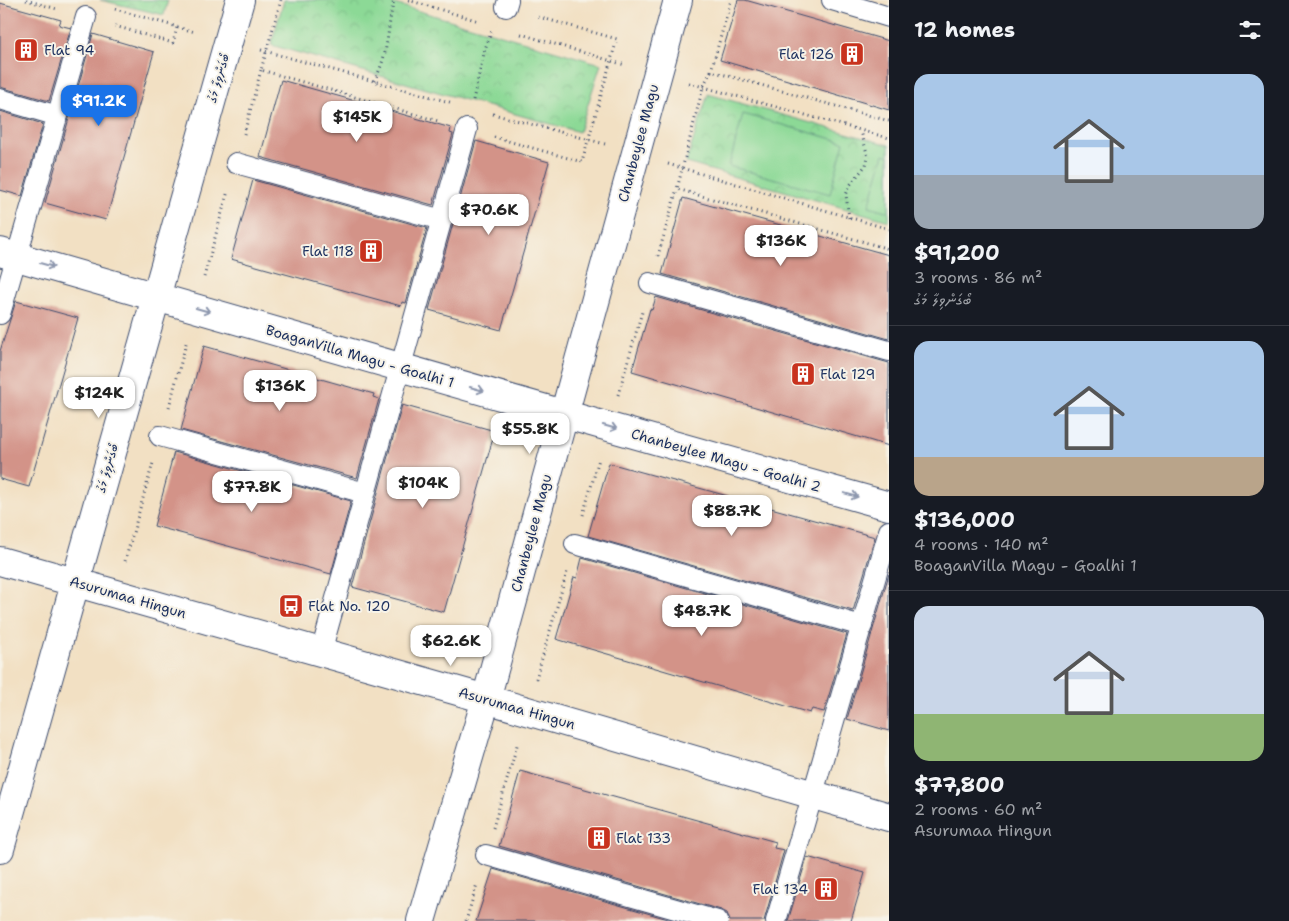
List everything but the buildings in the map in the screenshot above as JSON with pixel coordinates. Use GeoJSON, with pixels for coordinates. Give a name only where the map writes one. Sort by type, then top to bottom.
{"type":"FeatureCollection","features":[{"type":"Feature","properties":{"kind":"street","name":"ބޯގަންވިލާ މަގު"},"geometry":{"type":"LineString","coordinates":[[0,850],[240,0]]}},
{"type":"Feature","properties":{"kind":"street","name":"Chanbeylee Magu"},"geometry":{"type":"LineString","coordinates":[[421,921],[486,699],[678,0]]}},
{"type":"Feature","properties":{"kind":"street","name":"BoaganVilla Magu - Goalhi 1"},"geometry":{"type":"LineString","coordinates":[[8,254],[564,414]]}},
{"type":"Feature","properties":{"kind":"street","name":"Chanbeylee Magu - Goalhi 2"},"geometry":{"type":"LineString","coordinates":[[564,414],[889,506]]}},
{"type":"Feature","properties":{"kind":"street","name":"Asurumaa Hingun"},"geometry":{"type":"LineString","coordinates":[[0,561],[486,699],[889,817]]}},
{"type":"Feature","properties":{"kind":"lane"},"geometry":{"type":"LineString","coordinates":[[832,0],[889,17]]}},
{"type":"Feature","properties":{"kind":"lane"},"geometry":{"type":"LineString","coordinates":[[0,314],[8,254],[58,116],[86,17]]}},
{"type":"Feature","properties":{"kind":"lane"},"geometry":{"type":"LineString","coordinates":[[0,99],[58,116]]}},
{"type":"Feature","properties":{"kind":"lane"},"geometry":{"type":"LineString","coordinates":[[321,652],[467,129]]}},
{"type":"Feature","properties":{"kind":"lane"},"geometry":{"type":"LineString","coordinates":[[236,163],[442,220]]}},
{"type":"Feature","properties":{"kind":"lane"},"geometry":{"type":"LineString","coordinates":[[650,283],[889,351]]}},
{"type":"Feature","properties":{"kind":"lane"},"geometry":{"type":"LineString","coordinates":[[160,436],[365,492]]}},
{"type":"Feature","properties":{"kind":"lane"},"geometry":{"type":"LineString","coordinates":[[776,921],[889,531]]}},
{"type":"Feature","properties":{"kind":"lane"},"geometry":{"type":"LineString","coordinates":[[575,544],[862,626]]}},
{"type":"Feature","properties":{"kind":"lane"},"geometry":{"type":"LineString","coordinates":[[486,855],[718,921]]}},
{"type":"Feature","properties":{"kind":"path"},"geometry":{"type":"LineString","coordinates":[[281,0],[261,70],[582,162],[617,39],[507,4]]}},
{"type":"Feature","properties":{"kind":"path"},"geometry":{"type":"LineString","coordinates":[[374,81],[386,54],[388,24],[394,0]]}},
{"type":"Feature","properties":{"kind":"path"},"geometry":{"type":"LineString","coordinates":[[731,0],[711,71],[703,87],[677,189],[889,249]]}},
{"type":"Feature","properties":{"kind":"path"},"geometry":{"type":"LineString","coordinates":[[472,108],[485,49],[494,26]]}},
{"type":"Feature","properties":{"kind":"path"},"geometry":{"type":"LineString","coordinates":[[711,71],[889,121]]}},
{"type":"Feature","properties":{"kind":"path"},"geometry":{"type":"LineString","coordinates":[[849,218],[846,195],[850,185],[866,165],[868,157],[861,130]]}},
{"type":"Feature","properties":{"kind":"green space"},"geometry":{"type":"Polygon","coordinates":[[[100,0],[168,0],[164,15],[100,0]]]}},
{"type":"Feature","properties":{"kind":"green space"},"geometry":{"type":"Polygon","coordinates":[[[284,0],[381,0],[601,64],[579,132],[271,45],[284,0]]]}},
{"type":"Feature","properties":{"kind":"green space"},"geometry":{"type":"Polygon","coordinates":[[[708,94],[889,145],[889,221],[686,163],[708,94]]]}},
{"type":"Feature","properties":{"kind":"green space"},"geometry":{"type":"Polygon","coordinates":[[[743,114],[844,142],[830,194],[729,166],[743,114]]]}},
{"type":"Feature","properties":{"kind":"green space"},"geometry":{"type":"Polygon","coordinates":[[[884,154],[889,156],[889,212],[869,206],[884,154]]]}},
{"type":"Feature","properties":{"kind":"place","name":"Flat 94"},"geometry":{"type":"Point","coordinates":[26,50]}},
{"type":"Feature","properties":{"kind":"place","name":"Flat 126"},"geometry":{"type":"Point","coordinates":[852,54]}},
{"type":"Feature","properties":{"kind":"place","name":"Flat 118"},"geometry":{"type":"Point","coordinates":[371,251]}},
{"type":"Feature","properties":{"kind":"place","name":"Flat 129"},"geometry":{"type":"Point","coordinates":[803,374]}},
{"type":"Feature","properties":{"kind":"place","name":"Flat No. 120"},"geometry":{"type":"Point","coordinates":[291,606]}},
{"type":"Feature","properties":{"kind":"place","name":"Flat 133"},"geometry":{"type":"Point","coordinates":[599,838]}},
{"type":"Feature","properties":{"kind":"place","name":"Flat 134"},"geometry":{"type":"Point","coordinates":[826,889]}}]}
